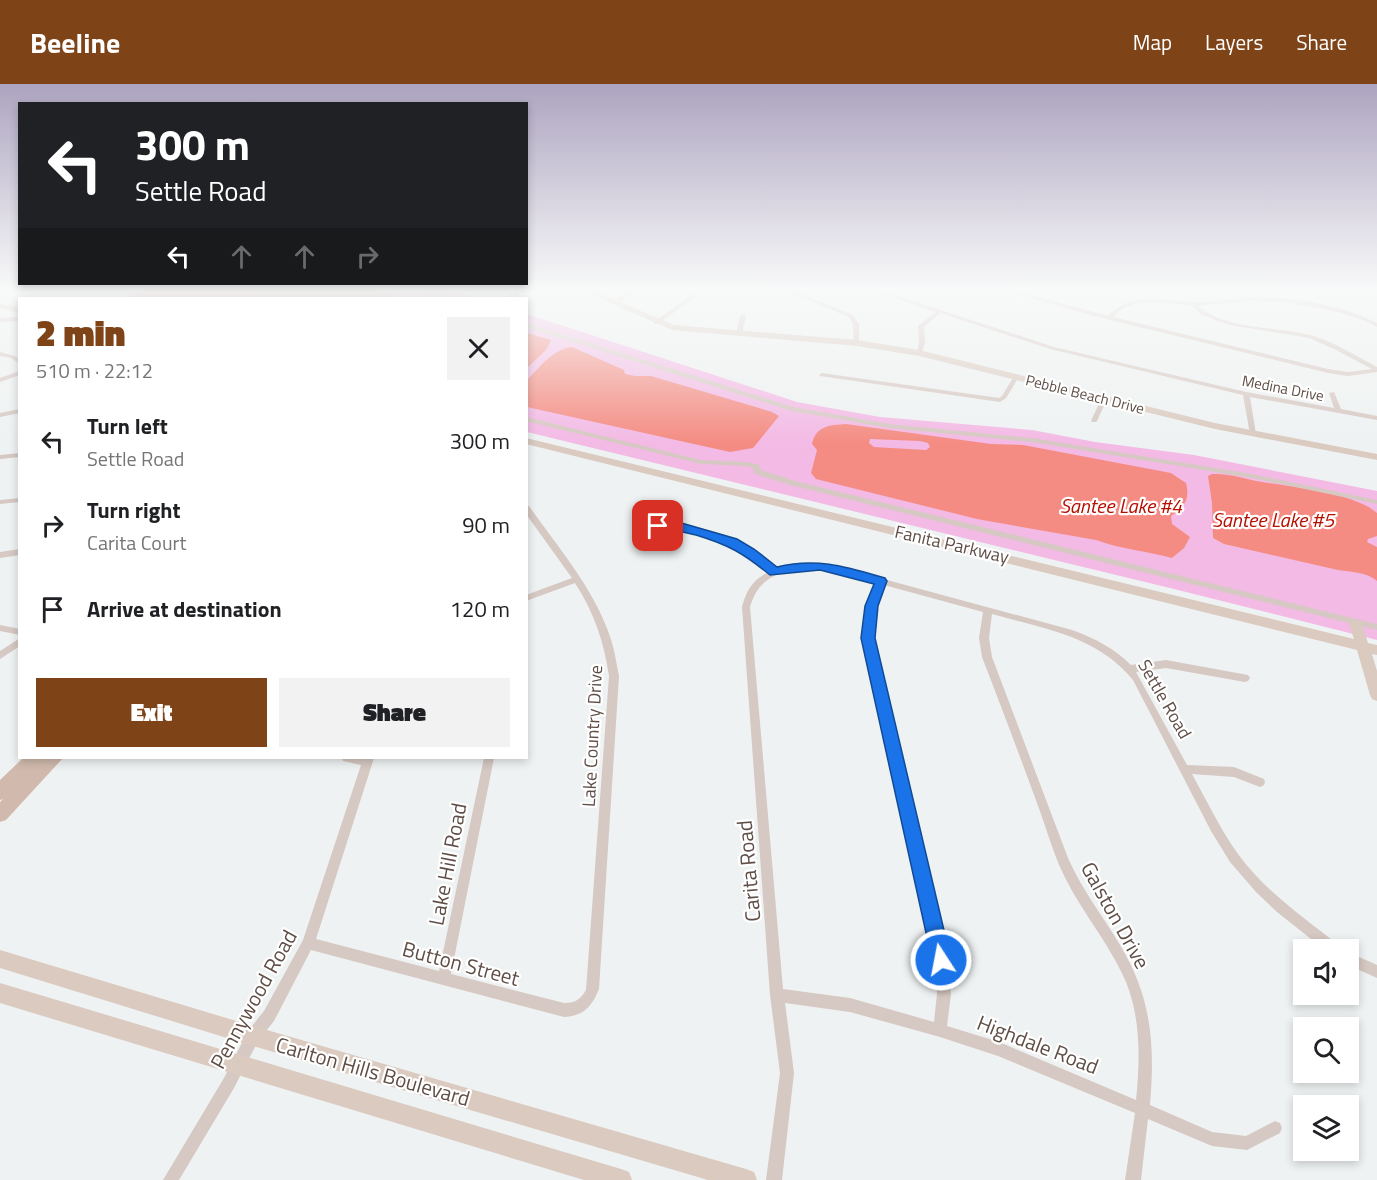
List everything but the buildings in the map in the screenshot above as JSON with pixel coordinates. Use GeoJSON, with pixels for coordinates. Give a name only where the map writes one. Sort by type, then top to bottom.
{"type":"FeatureCollection","features":[{"type":"Feature","properties":{"kind":"main road"},"geometry":{"type":"LineString","coordinates":[[0,792],[33,759]]}},
{"type":"Feature","properties":{"kind":"main road"},"geometry":{"type":"LineString","coordinates":[[0,814],[53,759]]}},
{"type":"Feature","properties":{"kind":"street"},"geometry":{"type":"LineString","coordinates":[[577,341],[792,410],[889,426],[1032,440],[1252,476],[1377,502]]}},
{"type":"Feature","properties":{"kind":"street","name":"Pebble Beach Drive"},"geometry":{"type":"LineString","coordinates":[[833,341],[919,353],[1253,434],[1377,457]]}},
{"type":"Feature","properties":{"kind":"street"},"geometry":{"type":"LineString","coordinates":[[919,353],[922,341]]}},
{"type":"Feature","properties":{"kind":"street","name":"Medina Drive"},"geometry":{"type":"LineString","coordinates":[[1031,341],[1246,394],[1377,418]]}},
{"type":"Feature","properties":{"kind":"street"},"geometry":{"type":"LineString","coordinates":[[1205,341],[1328,371],[1348,374],[1377,369]]}},
{"type":"Feature","properties":{"kind":"street"},"geometry":{"type":"LineString","coordinates":[[1321,341],[1377,369]]}},
{"type":"Feature","properties":{"kind":"street"},"geometry":{"type":"LineString","coordinates":[[0,354],[18,361]]}},
{"type":"Feature","properties":{"kind":"street"},"geometry":{"type":"LineString","coordinates":[[0,380],[18,374]]}},
{"type":"Feature","properties":{"kind":"street"},"geometry":{"type":"LineString","coordinates":[[822,375],[1000,399],[1004,397],[1016,377]]}},
{"type":"Feature","properties":{"kind":"street"},"geometry":{"type":"LineString","coordinates":[[1332,393],[1338,411]]}},
{"type":"Feature","properties":{"kind":"street"},"geometry":{"type":"LineString","coordinates":[[1246,394],[1253,434]]}},
{"type":"Feature","properties":{"kind":"street"},"geometry":{"type":"LineString","coordinates":[[1094,421],[1104,399]]}},
{"type":"Feature","properties":{"kind":"street"},"geometry":{"type":"LineString","coordinates":[[0,415],[18,411]]}},
{"type":"Feature","properties":{"kind":"street"},"geometry":{"type":"LineString","coordinates":[[528,419],[701,462],[747,464],[757,467],[757,471],[761,473],[794,483],[1377,627]]}},
{"type":"Feature","properties":{"kind":"street","name":"Fanita Parkway"},"geometry":{"type":"LineString","coordinates":[[528,442],[709,487],[999,555],[1370,648]]}},
{"type":"Feature","properties":{"kind":"street"},"geometry":{"type":"LineString","coordinates":[[0,457],[18,455]]}},
{"type":"Feature","properties":{"kind":"street"},"geometry":{"type":"LineString","coordinates":[[0,502],[18,500]]}},
{"type":"Feature","properties":{"kind":"street","name":"Lake Country Drive"},"geometry":{"type":"LineString","coordinates":[[528,511],[576,580],[607,634],[613,660],[614,676],[593,989]]}},
{"type":"Feature","properties":{"kind":"street"},"geometry":{"type":"LineString","coordinates":[[658,526],[671,524],[733,542],[775,572]]}},
{"type":"Feature","properties":{"kind":"street"},"geometry":{"type":"LineString","coordinates":[[0,555],[18,552]]}},
{"type":"Feature","properties":{"kind":"street","name":"Settle Road"},"geometry":{"type":"LineString","coordinates":[[775,572],[797,567],[820,566],[1079,636],[1106,649],[1136,678],[1215,826],[1240,866],[1281,908],[1322,939]]}},
{"type":"Feature","properties":{"kind":"street","name":"Carita Road"},"geometry":{"type":"LineString","coordinates":[[774,1180],[787,1073],[777,995],[746,607],[748,596],[756,585],[775,572]]}},
{"type":"Feature","properties":{"kind":"street"},"geometry":{"type":"LineString","coordinates":[[528,597],[576,580]]}},
{"type":"Feature","properties":{"kind":"street"},"geometry":{"type":"LineString","coordinates":[[881,581],[871,606],[868,638],[939,944],[944,994],[940,1030]]}},
{"type":"Feature","properties":{"kind":"street","name":"Galston Drive"},"geometry":{"type":"LineString","coordinates":[[988,610],[984,638],[987,657],[1069,873],[1087,908],[1102,927],[1125,966],[1138,998],[1146,1039],[1142,1108],[1133,1180]]}},
{"type":"Feature","properties":{"kind":"street"},"geometry":{"type":"LineString","coordinates":[[1356,624],[1370,648],[1377,695]]}},
{"type":"Feature","properties":{"kind":"street"},"geometry":{"type":"LineString","coordinates":[[0,628],[18,632]]}},
{"type":"Feature","properties":{"kind":"street"},"geometry":{"type":"LineString","coordinates":[[0,656],[18,642]]}},
{"type":"Feature","properties":{"kind":"street"},"geometry":{"type":"LineString","coordinates":[[1129,669],[1166,664],[1245,678]]}},
{"type":"Feature","properties":{"kind":"street","name":"Lake Hill Road"},"geometry":{"type":"LineString","coordinates":[[444,978],[489,759]]}},
{"type":"Feature","properties":{"kind":"street","name":"Pennywood Road"},"geometry":{"type":"LineString","coordinates":[[171,1180],[229,1083],[254,1036],[269,1016],[308,943],[368,760]]}},
{"type":"Feature","properties":{"kind":"street"},"geometry":{"type":"LineString","coordinates":[[1184,769],[1234,772],[1260,782]]}},
{"type":"Feature","properties":{"kind":"street","name":"Button Street"},"geometry":{"type":"LineString","coordinates":[[308,943],[564,1010],[577,1010],[586,1004],[593,989]]}},
{"type":"Feature","properties":{"kind":"street","name":"Carlton Hills Boulevard"},"geometry":{"type":"LineString","coordinates":[[0,959],[746,1180]]}},
{"type":"Feature","properties":{"kind":"street"},"geometry":{"type":"LineString","coordinates":[[1359,963],[1377,972]]}},
{"type":"Feature","properties":{"kind":"street","name":"Carlton Hills Boulevard"},"geometry":{"type":"LineString","coordinates":[[0,993],[239,1063],[621,1180]]}},
{"type":"Feature","properties":{"kind":"street","name":"Highdale Road"},"geometry":{"type":"LineString","coordinates":[[777,995],[850,1005],[940,1030],[999,1050],[1212,1139],[1247,1143],[1275,1128]]}},
{"type":"Feature","properties":{"kind":"shaded area"},"geometry":{"type":"Polygon","coordinates":[[[528,341],[610,341],[797,402],[880,417],[1032,430],[1095,442],[1194,455],[1377,491],[1377,640],[528,432],[528,341]]]}},
{"type":"Feature","properties":{"kind":"water"},"geometry":{"type":"Polygon","coordinates":[[[528,341],[550,341],[546,350],[528,367],[528,341]]]}},
{"type":"Feature","properties":{"kind":"water"},"geometry":{"type":"Polygon","coordinates":[[[572,347],[624,370],[625,374],[651,376],[779,416],[753,448],[730,452],[528,407],[528,379],[542,364],[565,348],[572,347]]]}},
{"type":"Feature","properties":{"kind":"water","name":"Santee Lake #4"},"geometry":{"type":"Polygon","coordinates":[[[846,424],[991,444],[1023,445],[1171,473],[1186,483],[1187,494],[1183,506],[1171,516],[1172,524],[1190,537],[1184,548],[1172,558],[1096,540],[977,519],[816,479],[811,473],[817,450],[812,444],[814,438],[824,428],[846,424]],[[870,439],[869,443],[874,447],[926,450],[930,447],[928,443],[870,439]]]}},
{"type":"Feature","properties":{"kind":"water","name":"Santee Lake #5"},"geometry":{"type":"Polygon","coordinates":[[[1212,474],[1231,475],[1322,492],[1354,500],[1367,506],[1377,513],[1377,536],[1368,539],[1367,542],[1377,547],[1377,581],[1364,574],[1224,544],[1213,538],[1212,503],[1208,476],[1212,474]]]}},
{"type":"Feature","properties":{"kind":"route"},"geometry":{"type":"LineString","coordinates":[[658,526],[671,524],[733,542],[775,572],[804,566],[820,566],[881,581],[871,606],[868,638],[871,659],[941,960]]}}]}
